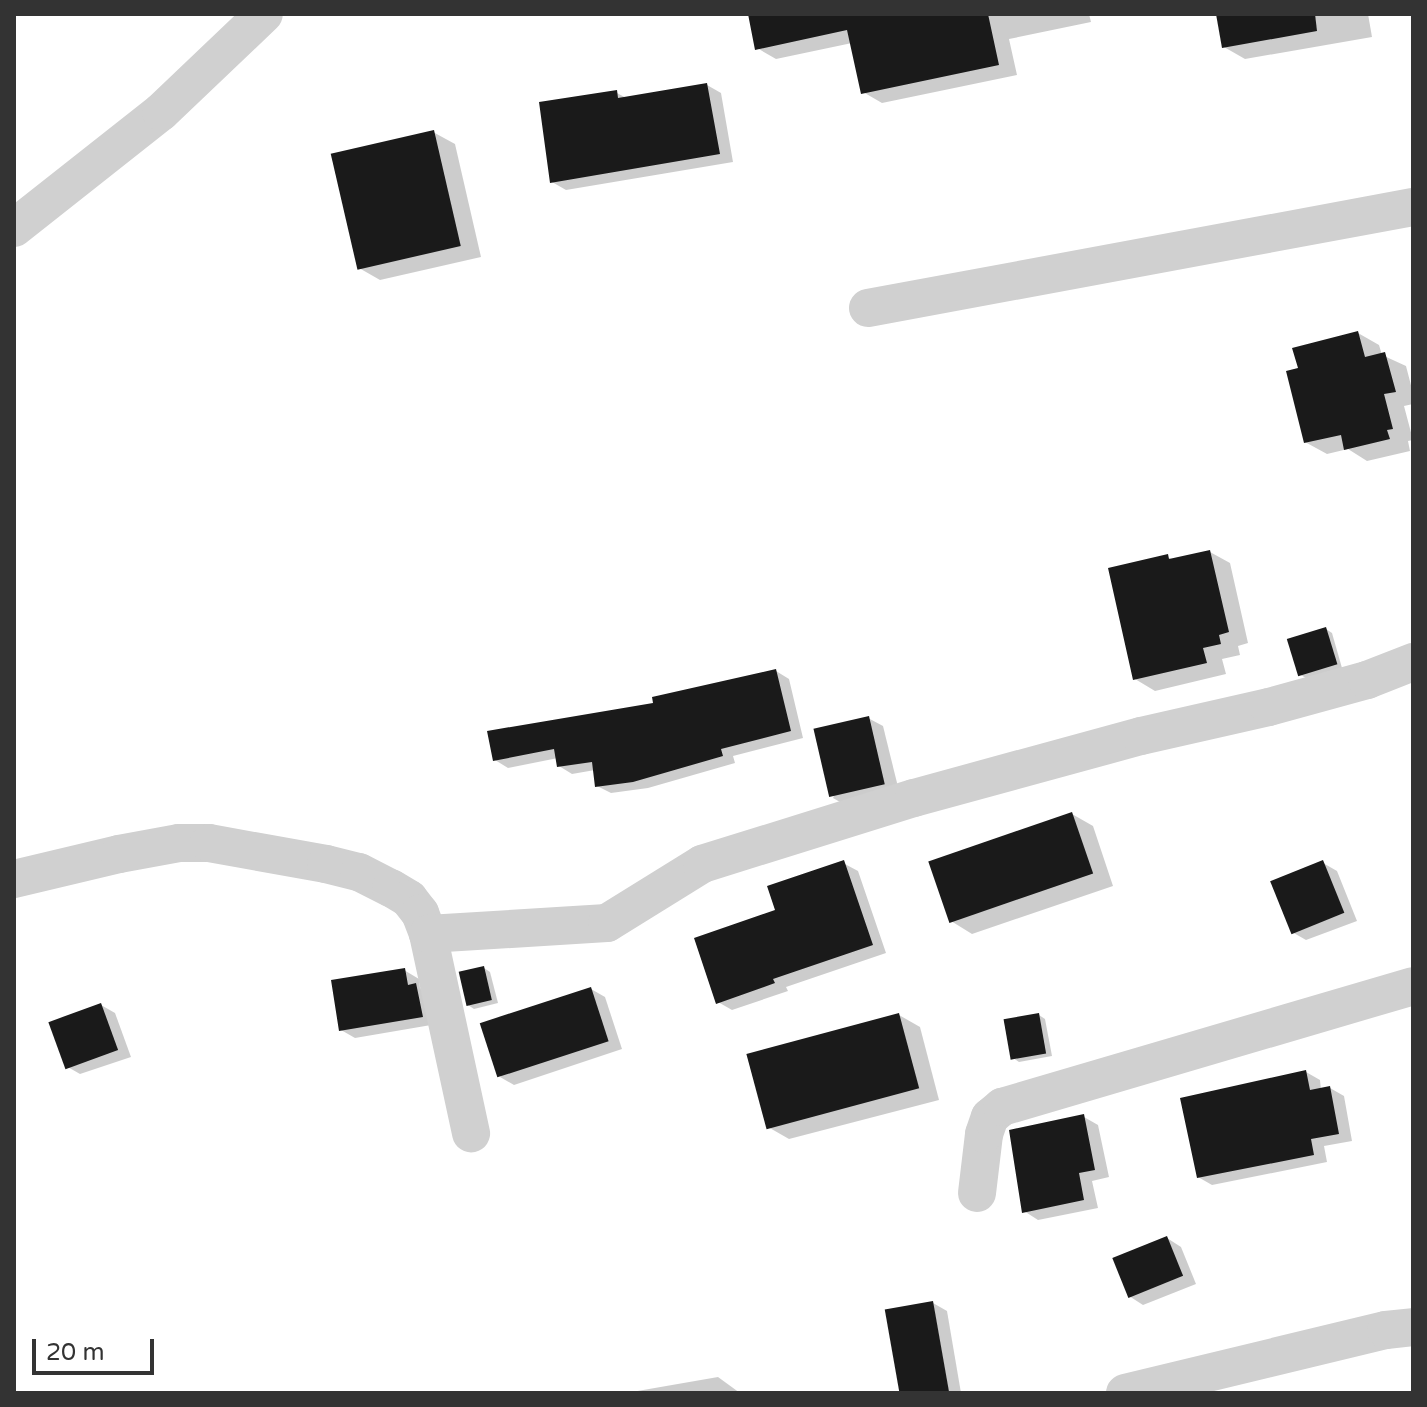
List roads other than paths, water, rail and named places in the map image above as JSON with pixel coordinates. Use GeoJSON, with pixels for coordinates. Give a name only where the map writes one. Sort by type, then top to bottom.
{"type":"FeatureCollection","features":[{"type":"Feature","properties":{"kind":"street"},"geometry":{"type":"LineString","coordinates":[[14,228],[161,112],[264,14]]}},
{"type":"Feature","properties":{"kind":"street"},"geometry":{"type":"LineString","coordinates":[[868,308],[1413,207]]}},
{"type":"Feature","properties":{"kind":"street"},"geometry":{"type":"LineString","coordinates":[[428,934],[607,923],[702,864],[914,798],[1141,736],[1269,707],[1367,680],[1413,662]]}},
{"type":"Feature","properties":{"kind":"street"},"geometry":{"type":"LineString","coordinates":[[14,879],[119,854],[179,843],[209,843],[359,872],[409,899],[420,913],[428,934],[471,1133]]}},
{"type":"Feature","properties":{"kind":"street"},"geometry":{"type":"LineString","coordinates":[[977,1193],[984,1134],[990,1117],[1002,1107],[1413,986]]}},
{"type":"Feature","properties":{"kind":"street"},"geometry":{"type":"LineString","coordinates":[[1125,1393],[1386,1330],[1413,1327]]}}]}
